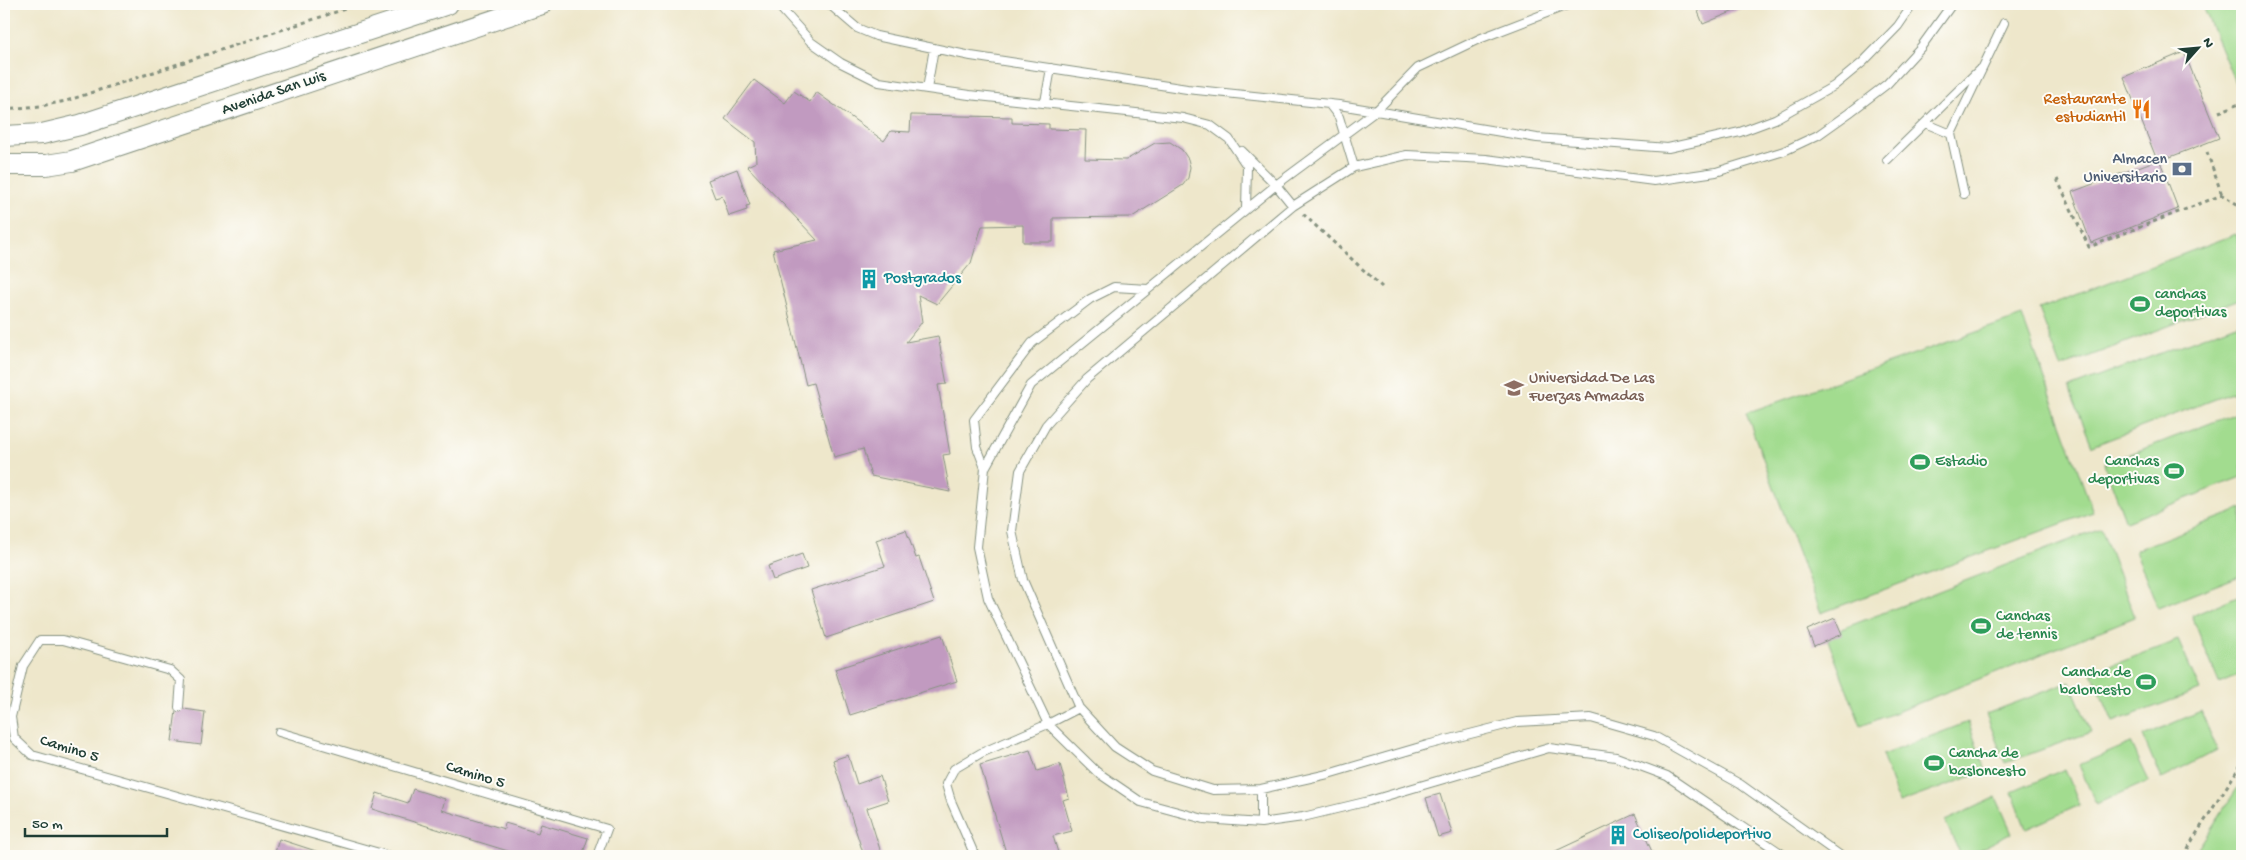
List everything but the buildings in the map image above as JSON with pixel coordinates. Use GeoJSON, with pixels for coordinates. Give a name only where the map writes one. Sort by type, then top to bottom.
{"type":"FeatureCollection","features":[{"type":"Feature","properties":{"kind":"street","name":"Avenida San Luis"},"geometry":{"type":"LineString","coordinates":[[4,136],[42,134],[80,125],[448,4]]}},
{"type":"Feature","properties":{"kind":"street","name":"Avenida San Luis"},"geometry":{"type":"LineString","coordinates":[[4,165],[46,165],[72,161],[542,4]]}},
{"type":"Feature","properties":{"kind":"lane"},"geometry":{"type":"LineString","coordinates":[[777,4],[811,42],[841,63],[879,82],[1183,118],[1210,125],[1229,139],[1276,185],[1293,206]]}},
{"type":"Feature","properties":{"kind":"lane"},"geometry":{"type":"LineString","coordinates":[[829,4],[857,28],[876,36],[971,56],[1187,89],[1329,104],[1538,138],[1668,148],[1740,132],[1758,126],[1775,119],[1834,86],[1863,62],[1898,26],[1913,4]]}},
{"type":"Feature","properties":{"kind":"lane"},"geometry":{"type":"LineString","coordinates":[[1570,4],[1478,39],[1418,68],[1376,111],[1276,185],[1031,385],[985,468],[977,548],[988,598],[1048,724],[1097,772],[1141,802],[1204,819],[1261,823],[1303,818],[1369,801],[1549,748],[1616,757],[1667,776],[1785,856]]}},
{"type":"Feature","properties":{"kind":"lane"},"geometry":{"type":"LineString","coordinates":[[1841,856],[1740,784],[1654,736],[1591,718],[1517,722],[1427,745],[1328,774],[1260,789],[1213,790],[1152,772],[1115,747],[1079,708],[1023,580],[1012,530],[1020,472],[1046,424],[1087,379],[1293,206],[1354,167],[1407,155],[1486,159],[1654,181],[1716,172],[1784,151],[1818,135],[1849,113],[1887,84],[1921,47],[1952,4]]}},
{"type":"Feature","properties":{"kind":"lane"},"geometry":{"type":"LineString","coordinates":[[1964,194],[1951,134],[2004,23]]}},
{"type":"Feature","properties":{"kind":"lane"},"geometry":{"type":"LineString","coordinates":[[928,89],[934,48]]}},
{"type":"Feature","properties":{"kind":"lane"},"geometry":{"type":"LineString","coordinates":[[1887,160],[1984,66]]}},
{"type":"Feature","properties":{"kind":"lane"},"geometry":{"type":"LineString","coordinates":[[1044,102],[1051,68]]}},
{"type":"Feature","properties":{"kind":"lane"},"geometry":{"type":"LineString","coordinates":[[1329,104],[1338,117],[1354,167]]}},
{"type":"Feature","properties":{"kind":"lane"},"geometry":{"type":"LineString","coordinates":[[1925,123],[1951,134]]}},
{"type":"Feature","properties":{"kind":"lane"},"geometry":{"type":"LineString","coordinates":[[1229,139],[1247,166],[1246,209]]}},
{"type":"Feature","properties":{"kind":"lane"},"geometry":{"type":"LineString","coordinates":[[985,468],[977,447],[974,420],[1032,343],[1090,299],[1114,287],[1148,289]]}},
{"type":"Feature","properties":{"kind":"lane","name":"Camino 5"},"geometry":{"type":"LineString","coordinates":[[179,707],[181,680],[170,670],[63,640],[40,640],[23,666],[11,717],[14,738],[32,755],[390,856]]}},
{"type":"Feature","properties":{"kind":"lane"},"geometry":{"type":"LineString","coordinates":[[975,856],[951,801],[946,784],[954,770],[981,753],[1048,724],[1079,708]]}},
{"type":"Feature","properties":{"kind":"lane","name":"Camino 5"},"geometry":{"type":"LineString","coordinates":[[279,732],[606,829],[596,856]]}},
{"type":"Feature","properties":{"kind":"lane"},"geometry":{"type":"LineString","coordinates":[[1260,789],[1261,823]]}},
{"type":"Feature","properties":{"kind":"path"},"geometry":{"type":"LineString","coordinates":[[4,109],[41,106],[74,99],[360,4]]}},
{"type":"Feature","properties":{"kind":"path"},"geometry":{"type":"LineString","coordinates":[[2219,112],[2242,103]]}},
{"type":"Feature","properties":{"kind":"path"},"geometry":{"type":"LineString","coordinates":[[2207,152],[2222,195],[2242,207]]}},
{"type":"Feature","properties":{"kind":"path"},"geometry":{"type":"LineString","coordinates":[[2057,179],[2089,247],[2222,195]]}},
{"type":"Feature","properties":{"kind":"path"},"geometry":{"type":"LineString","coordinates":[[1293,206],[1382,287]]}},
{"type":"Feature","properties":{"kind":"path"},"geometry":{"type":"LineString","coordinates":[[2184,856],[2242,763]]}},
{"type":"Feature","properties":{"kind":"green space"},"geometry":{"type":"Polygon","coordinates":[[[2202,4],[2242,4],[2242,82],[2236,85],[2202,4]]]}},
{"type":"Feature","properties":{"kind":"green space","name":"canchas deportivas"},"geometry":{"type":"Polygon","coordinates":[[[2236,234],[2242,250],[2242,298],[2061,367],[2039,309],[2236,234]]]}},
{"type":"Feature","properties":{"kind":"green space","name":"Estadio"},"geometry":{"type":"Polygon","coordinates":[[[2022,316],[2093,512],[1821,613],[1746,413],[2022,316]]]}},
{"type":"Feature","properties":{"kind":"green space","name":"canchas deportivas"},"geometry":{"type":"Polygon","coordinates":[[[2242,322],[2242,389],[2092,446],[2069,388],[2242,322]]]}},
{"type":"Feature","properties":{"kind":"green space","name":"Canchas deportivas"},"geometry":{"type":"Polygon","coordinates":[[[2242,411],[2242,477],[2126,522],[2104,464],[2242,411]]]}},
{"type":"Feature","properties":{"kind":"green space","name":"Canchas deportivas"},"geometry":{"type":"Polygon","coordinates":[[[2242,509],[2242,575],[2158,608],[2135,550],[2242,509]]]}},
{"type":"Feature","properties":{"kind":"green space","name":"Canchas de tennis"},"geometry":{"type":"Polygon","coordinates":[[[2101,528],[2135,617],[1861,726],[1826,635],[2101,528]]]}},
{"type":"Feature","properties":{"kind":"green space"},"geometry":{"type":"Polygon","coordinates":[[[2242,594],[2242,673],[2219,683],[2192,616],[2242,594]]]}},
{"type":"Feature","properties":{"kind":"green space","name":"Cancha de baloncesto"},"geometry":{"type":"Polygon","coordinates":[[[2178,640],[2200,690],[2113,722],[2092,673],[2178,640]]]}},
{"type":"Feature","properties":{"kind":"green space","name":"Cancha de baloncesto"},"geometry":{"type":"Polygon","coordinates":[[[2070,682],[2091,732],[2005,763],[1986,714],[2070,682]]]}},
{"type":"Feature","properties":{"kind":"green space"},"geometry":{"type":"Polygon","coordinates":[[[2201,711],[2217,750],[2161,779],[2143,736],[2201,711]]]}},
{"type":"Feature","properties":{"kind":"green space","name":"Cancha de basloncesto"},"geometry":{"type":"Polygon","coordinates":[[[1968,722],[1986,771],[1899,803],[1882,755],[1968,722]]]}},
{"type":"Feature","properties":{"kind":"green space"},"geometry":{"type":"Polygon","coordinates":[[[2131,743],[2149,781],[2096,804],[2079,765],[2131,743]]]}},
{"type":"Feature","properties":{"kind":"green space"},"geometry":{"type":"Polygon","coordinates":[[[2065,769],[2080,805],[2026,829],[2012,792],[2065,769]]]}},
{"type":"Feature","properties":{"kind":"green space"},"geometry":{"type":"Polygon","coordinates":[[[2242,781],[2242,856],[2193,856],[2242,781]]]}},
{"type":"Feature","properties":{"kind":"green space"},"geometry":{"type":"Polygon","coordinates":[[[1996,797],[2012,833],[1966,856],[1961,856],[1945,821],[1996,797]]]}},
{"type":"Feature","properties":{"kind":"place","name":"Restaurante estudiantil"},"geometry":{"type":"Point","coordinates":[2141,109]}},
{"type":"Feature","properties":{"kind":"place","name":"Almacen Universitario"},"geometry":{"type":"Point","coordinates":[2182,169]}},
{"type":"Feature","properties":{"kind":"place","name":"Postgrados"},"geometry":{"type":"Point","coordinates":[869,279]}},
{"type":"Feature","properties":{"kind":"place","name":"canchas deportivas"},"geometry":{"type":"Point","coordinates":[2140,304]}},
{"type":"Feature","properties":{"kind":"place","name":"Universidad De Las Fuerzas Armadas"},"geometry":{"type":"Point","coordinates":[1514,388]}},
{"type":"Feature","properties":{"kind":"place","name":"Estadio"},"geometry":{"type":"Point","coordinates":[1920,462]}},
{"type":"Feature","properties":{"kind":"place","name":"Canchas deportivas"},"geometry":{"type":"Point","coordinates":[2174,471]}},
{"type":"Feature","properties":{"kind":"place","name":"Canchas de tennis"},"geometry":{"type":"Point","coordinates":[1981,626]}},
{"type":"Feature","properties":{"kind":"place","name":"Cancha de baloncesto"},"geometry":{"type":"Point","coordinates":[2146,682]}},
{"type":"Feature","properties":{"kind":"place","name":"Cancha de basloncesto"},"geometry":{"type":"Point","coordinates":[1934,763]}},
{"type":"Feature","properties":{"kind":"place","name":"Coliseo/polideportivo"},"geometry":{"type":"Point","coordinates":[1618,835]}}]}
